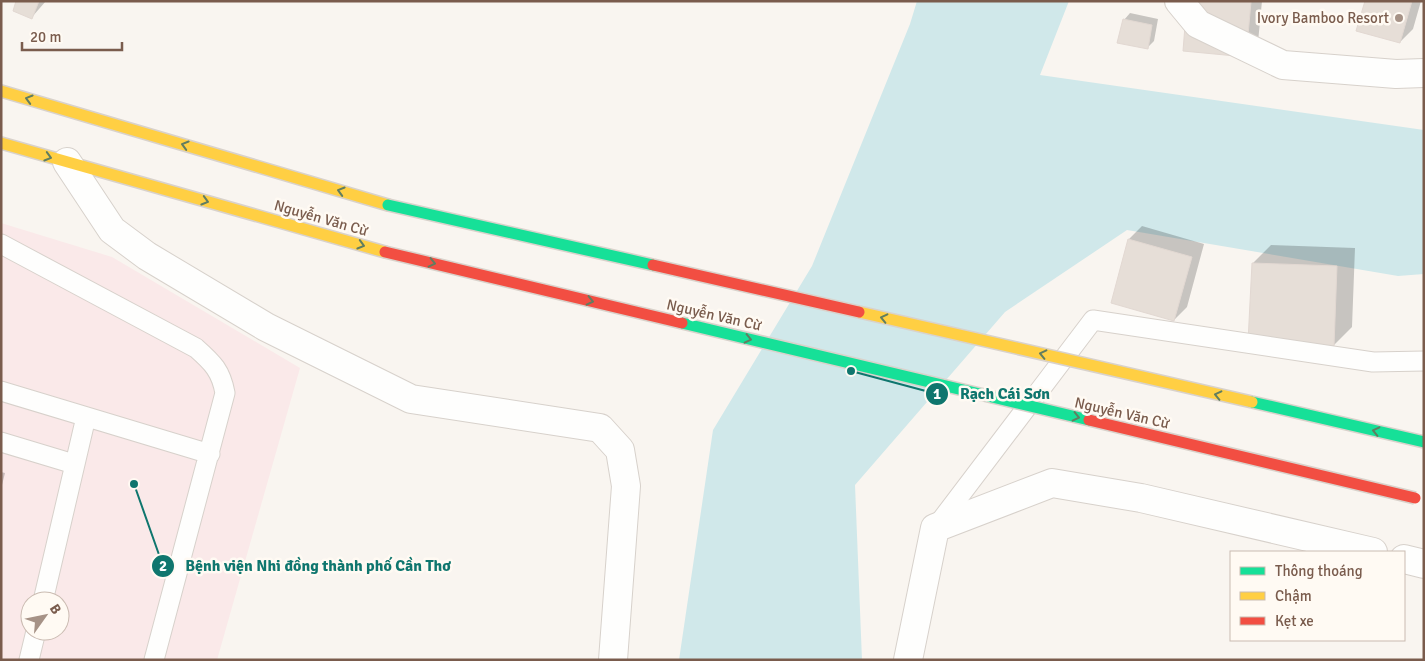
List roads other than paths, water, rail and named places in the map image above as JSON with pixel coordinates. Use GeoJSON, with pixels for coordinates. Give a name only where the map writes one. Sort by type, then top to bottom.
{"type":"FeatureCollection","features":[{"type":"Feature","properties":{"kind":"main road","name":"Nguyễn Văn Cừ"},"geometry":{"type":"LineString","coordinates":[[1,91],[388,205],[1424,442]]}},
{"type":"Feature","properties":{"kind":"main road","name":"Nguyễn Văn Cừ"},"geometry":{"type":"LineString","coordinates":[[1,143],[384,252],[1419,499]]}},
{"type":"Feature","properties":{"kind":"street"},"geometry":{"type":"LineString","coordinates":[[1179,1],[1198,24],[1283,65],[1396,74],[1424,74]]}},
{"type":"Feature","properties":{"kind":"street"},"geometry":{"type":"LineString","coordinates":[[67,162],[112,230],[147,256],[274,331],[411,399],[600,428],[620,450],[626,486],[613,660]]}},
{"type":"Feature","properties":{"kind":"street"},"geometry":{"type":"LineString","coordinates":[[908,660],[935,528],[1052,483],[1141,498],[1369,551]]}},
{"type":"Feature","properties":{"kind":"street"},"geometry":{"type":"LineString","coordinates":[[1405,559],[1424,564]]}},
{"type":"Feature","properties":{"kind":"lane"},"geometry":{"type":"LineString","coordinates":[[1,244],[196,348],[209,360],[222,380],[225,393],[154,660]]}},
{"type":"Feature","properties":{"kind":"lane"},"geometry":{"type":"LineString","coordinates":[[935,528],[1093,320],[1373,362],[1424,361]]}},
{"type":"Feature","properties":{"kind":"lane"},"geometry":{"type":"LineString","coordinates":[[1,391],[210,454]]}},
{"type":"Feature","properties":{"kind":"lane"},"geometry":{"type":"LineString","coordinates":[[45,591],[86,417]]}},
{"type":"Feature","properties":{"kind":"lane"},"geometry":{"type":"LineString","coordinates":[[1,442],[74,464]]}},
{"type":"Feature","properties":{"kind":"lane"},"geometry":{"type":"LineString","coordinates":[[30,660],[34,641]]}},
{"type":"Feature","properties":{"kind":"water"},"geometry":{"type":"Polygon","coordinates":[[[917,1],[1069,1],[1040,75],[1424,130],[1424,274],[1398,276],[1127,230],[1005,312],[855,485],[862,660],[679,660],[713,430],[812,266],[910,24],[917,1]]]}},
{"type":"Feature","properties":{"kind":"place","name":"Ivory Bamboo Resort"},"geometry":{"type":"Point","coordinates":[1399,18]}},
{"type":"Feature","properties":{"kind":"place","name":"Rạch Cái Sơn"},"geometry":{"type":"Point","coordinates":[851,371]}},
{"type":"Feature","properties":{"kind":"place","name":"Bệnh viện Nhi đồng thành phố Cần Thơ"},"geometry":{"type":"Point","coordinates":[134,484]}}]}
